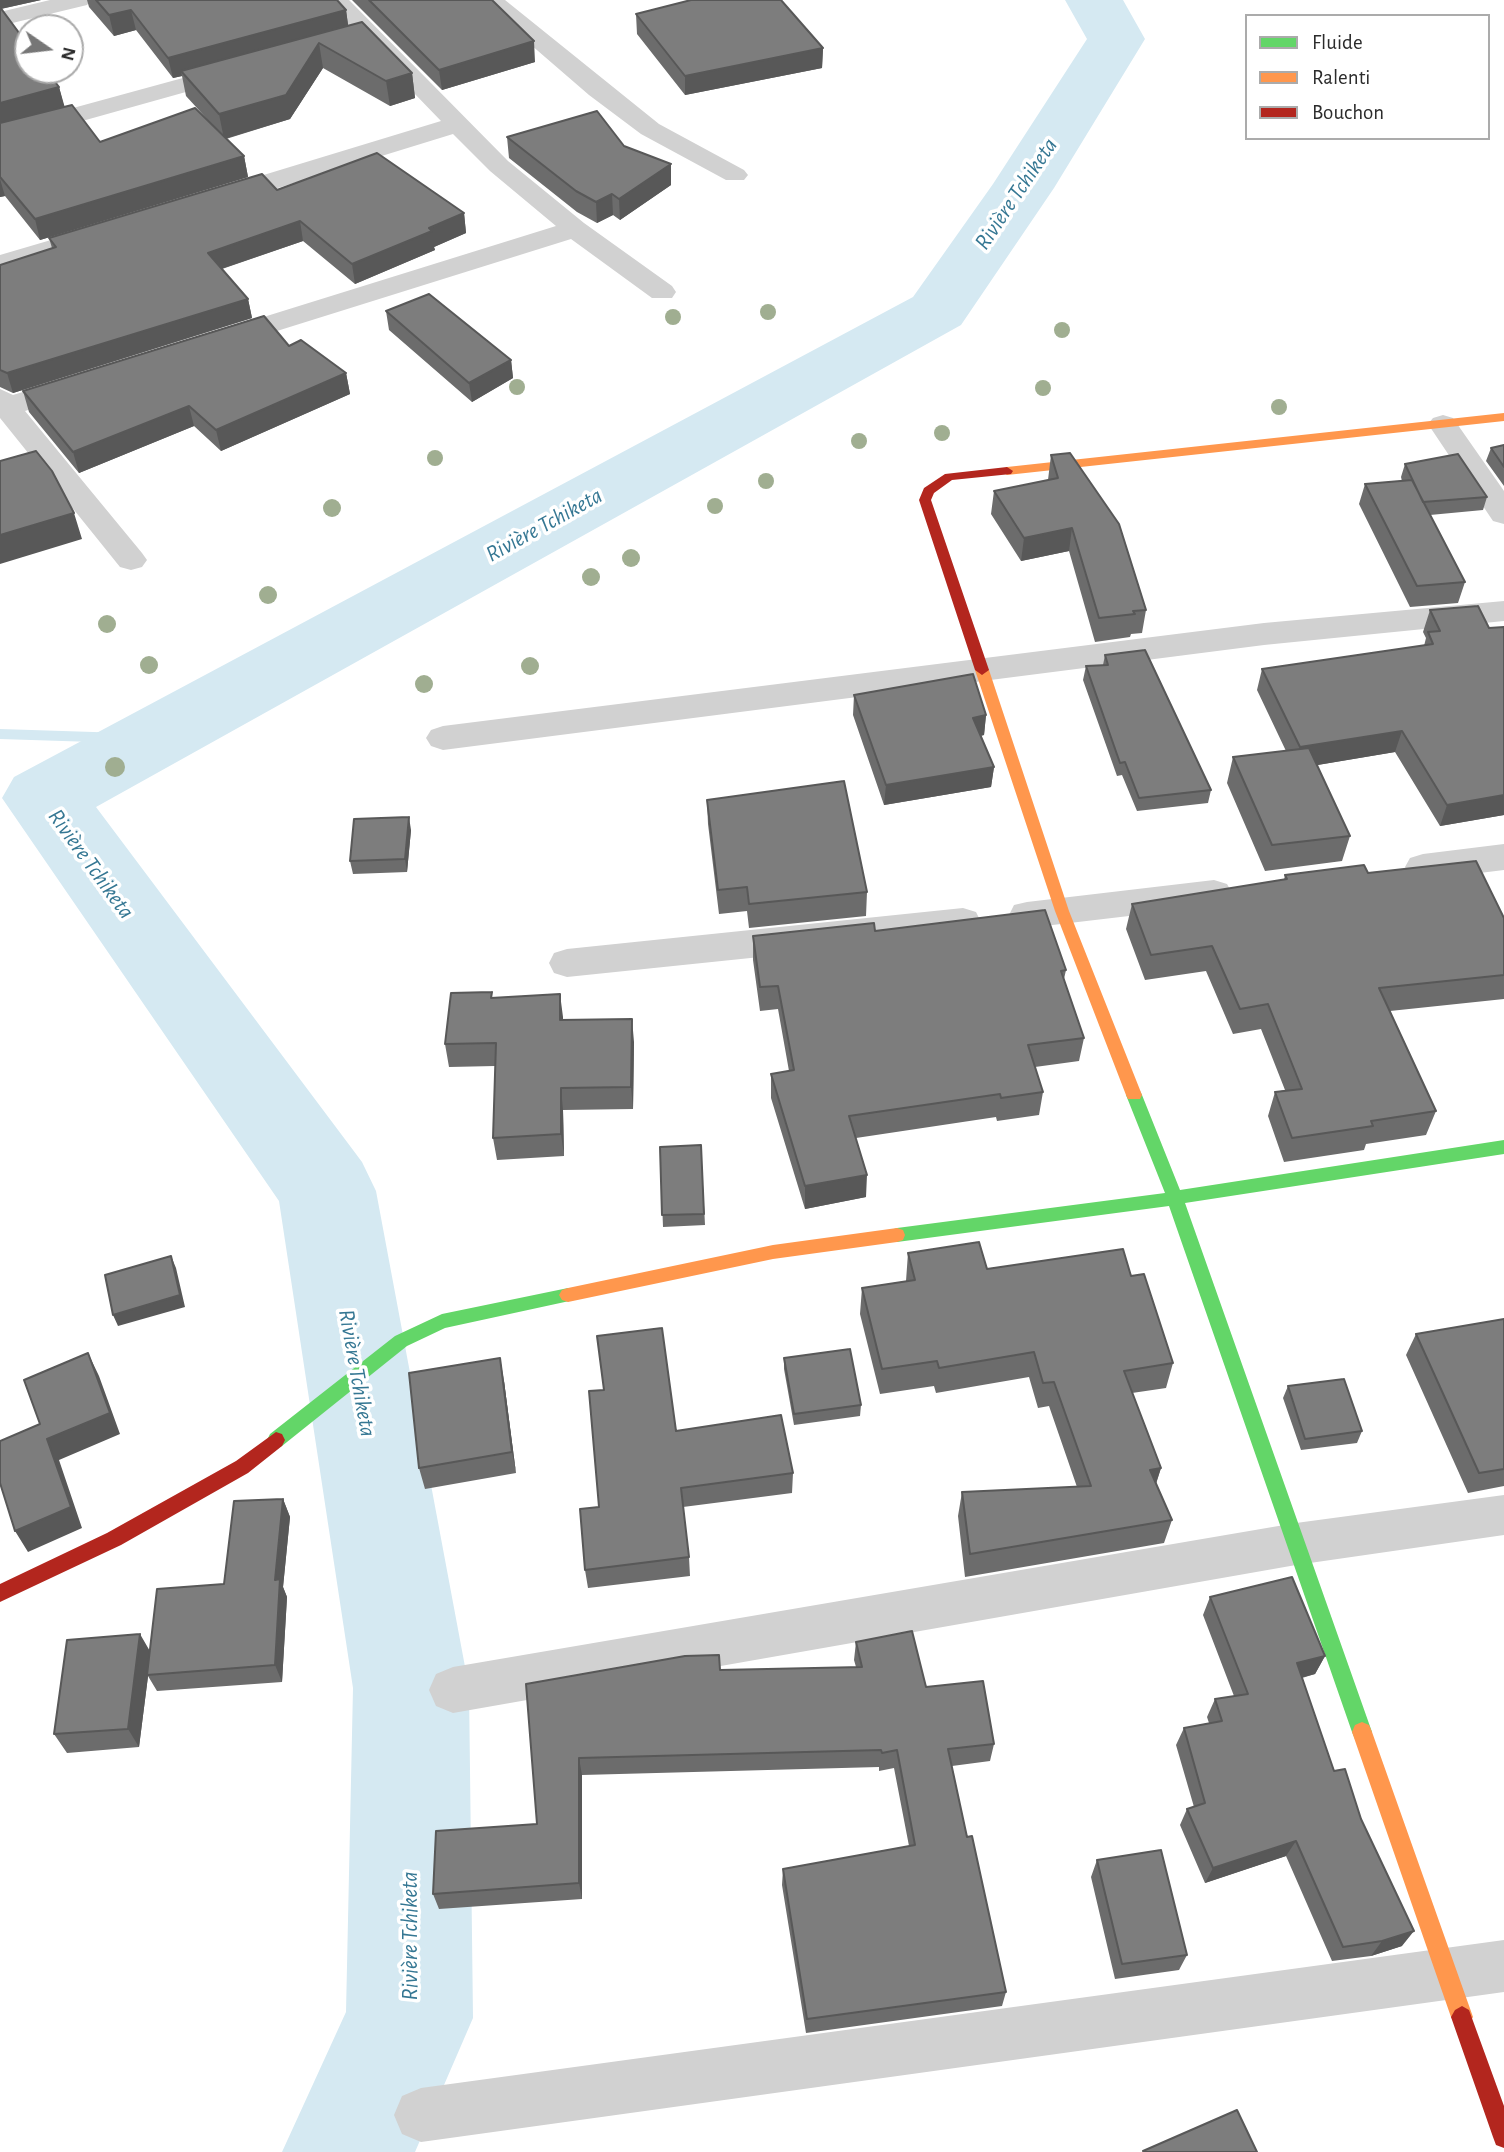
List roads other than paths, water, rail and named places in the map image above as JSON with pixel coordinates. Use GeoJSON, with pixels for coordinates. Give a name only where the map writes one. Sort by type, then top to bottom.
{"type":"FeatureCollection","features":[{"type":"Feature","properties":{"kind":"street"},"geometry":{"type":"LineString","coordinates":[[0,19],[79,0]]}},
{"type":"Feature","properties":{"kind":"street"},"geometry":{"type":"LineString","coordinates":[[336,0],[499,166],[575,229],[662,292]]}},
{"type":"Feature","properties":{"kind":"street"},"geometry":{"type":"LineString","coordinates":[[491,0],[598,90],[650,129],[735,175]]}},
{"type":"Feature","properties":{"kind":"street"},"geometry":{"type":"LineString","coordinates":[[345,42],[371,35]]}},
{"type":"Feature","properties":{"kind":"street"},"geometry":{"type":"LineString","coordinates":[[0,136],[254,66]]}},
{"type":"Feature","properties":{"kind":"street"},"geometry":{"type":"LineString","coordinates":[[200,203],[459,124]]}},
{"type":"Feature","properties":{"kind":"street"},"geometry":{"type":"LineString","coordinates":[[0,264],[123,227]]}},
{"type":"Feature","properties":{"kind":"street"},"geometry":{"type":"LineString","coordinates":[[191,349],[575,229]]}},
{"type":"Feature","properties":{"kind":"street"},"geometry":{"type":"LineString","coordinates":[[99,377],[2,404],[71,491],[131,560]]}},
{"type":"Feature","properties":{"kind":"street"},"geometry":{"type":"LineString","coordinates":[[1504,417],[949,477],[928,491],[925,500],[1062,911],[1175,1198],[1504,2137]]}},
{"type":"Feature","properties":{"kind":"street"},"geometry":{"type":"LineString","coordinates":[[1443,424],[1504,514]]}},
{"type":"Feature","properties":{"kind":"street"},"geometry":{"type":"LineString","coordinates":[[443,738],[1264,634],[1504,611]]}},
{"type":"Feature","properties":{"kind":"street"},"geometry":{"type":"LineString","coordinates":[[1394,871],[1504,857]]}},
{"type":"Feature","properties":{"kind":"street"},"geometry":{"type":"LineString","coordinates":[[567,963],[1062,911],[1241,889]]}},
{"type":"Feature","properties":{"kind":"street"},"geometry":{"type":"LineString","coordinates":[[0,1593],[114,1539],[242,1467],[401,1341],[442,1321],[773,1252],[1175,1198],[1504,1147]]}},
{"type":"Feature","properties":{"kind":"street"},"geometry":{"type":"LineString","coordinates":[[453,1690],[1296,1544],[1504,1515]]}},
{"type":"Feature","properties":{"kind":"street"},"geometry":{"type":"LineString","coordinates":[[421,2115],[1504,1966]]}},
{"type":"Feature","properties":{"kind":"waterway","name":"Rivière Tchiketa"},"geometry":{"type":"LineString","coordinates":[[348,2152],[409,2018],[411,1688],[327,1191],[44,798],[937,311],[1022,188],[1116,39],[1094,0]]}},
{"type":"Feature","properties":{"kind":"waterway"},"geometry":{"type":"LineString","coordinates":[[0,734],[156,739]]}}]}
